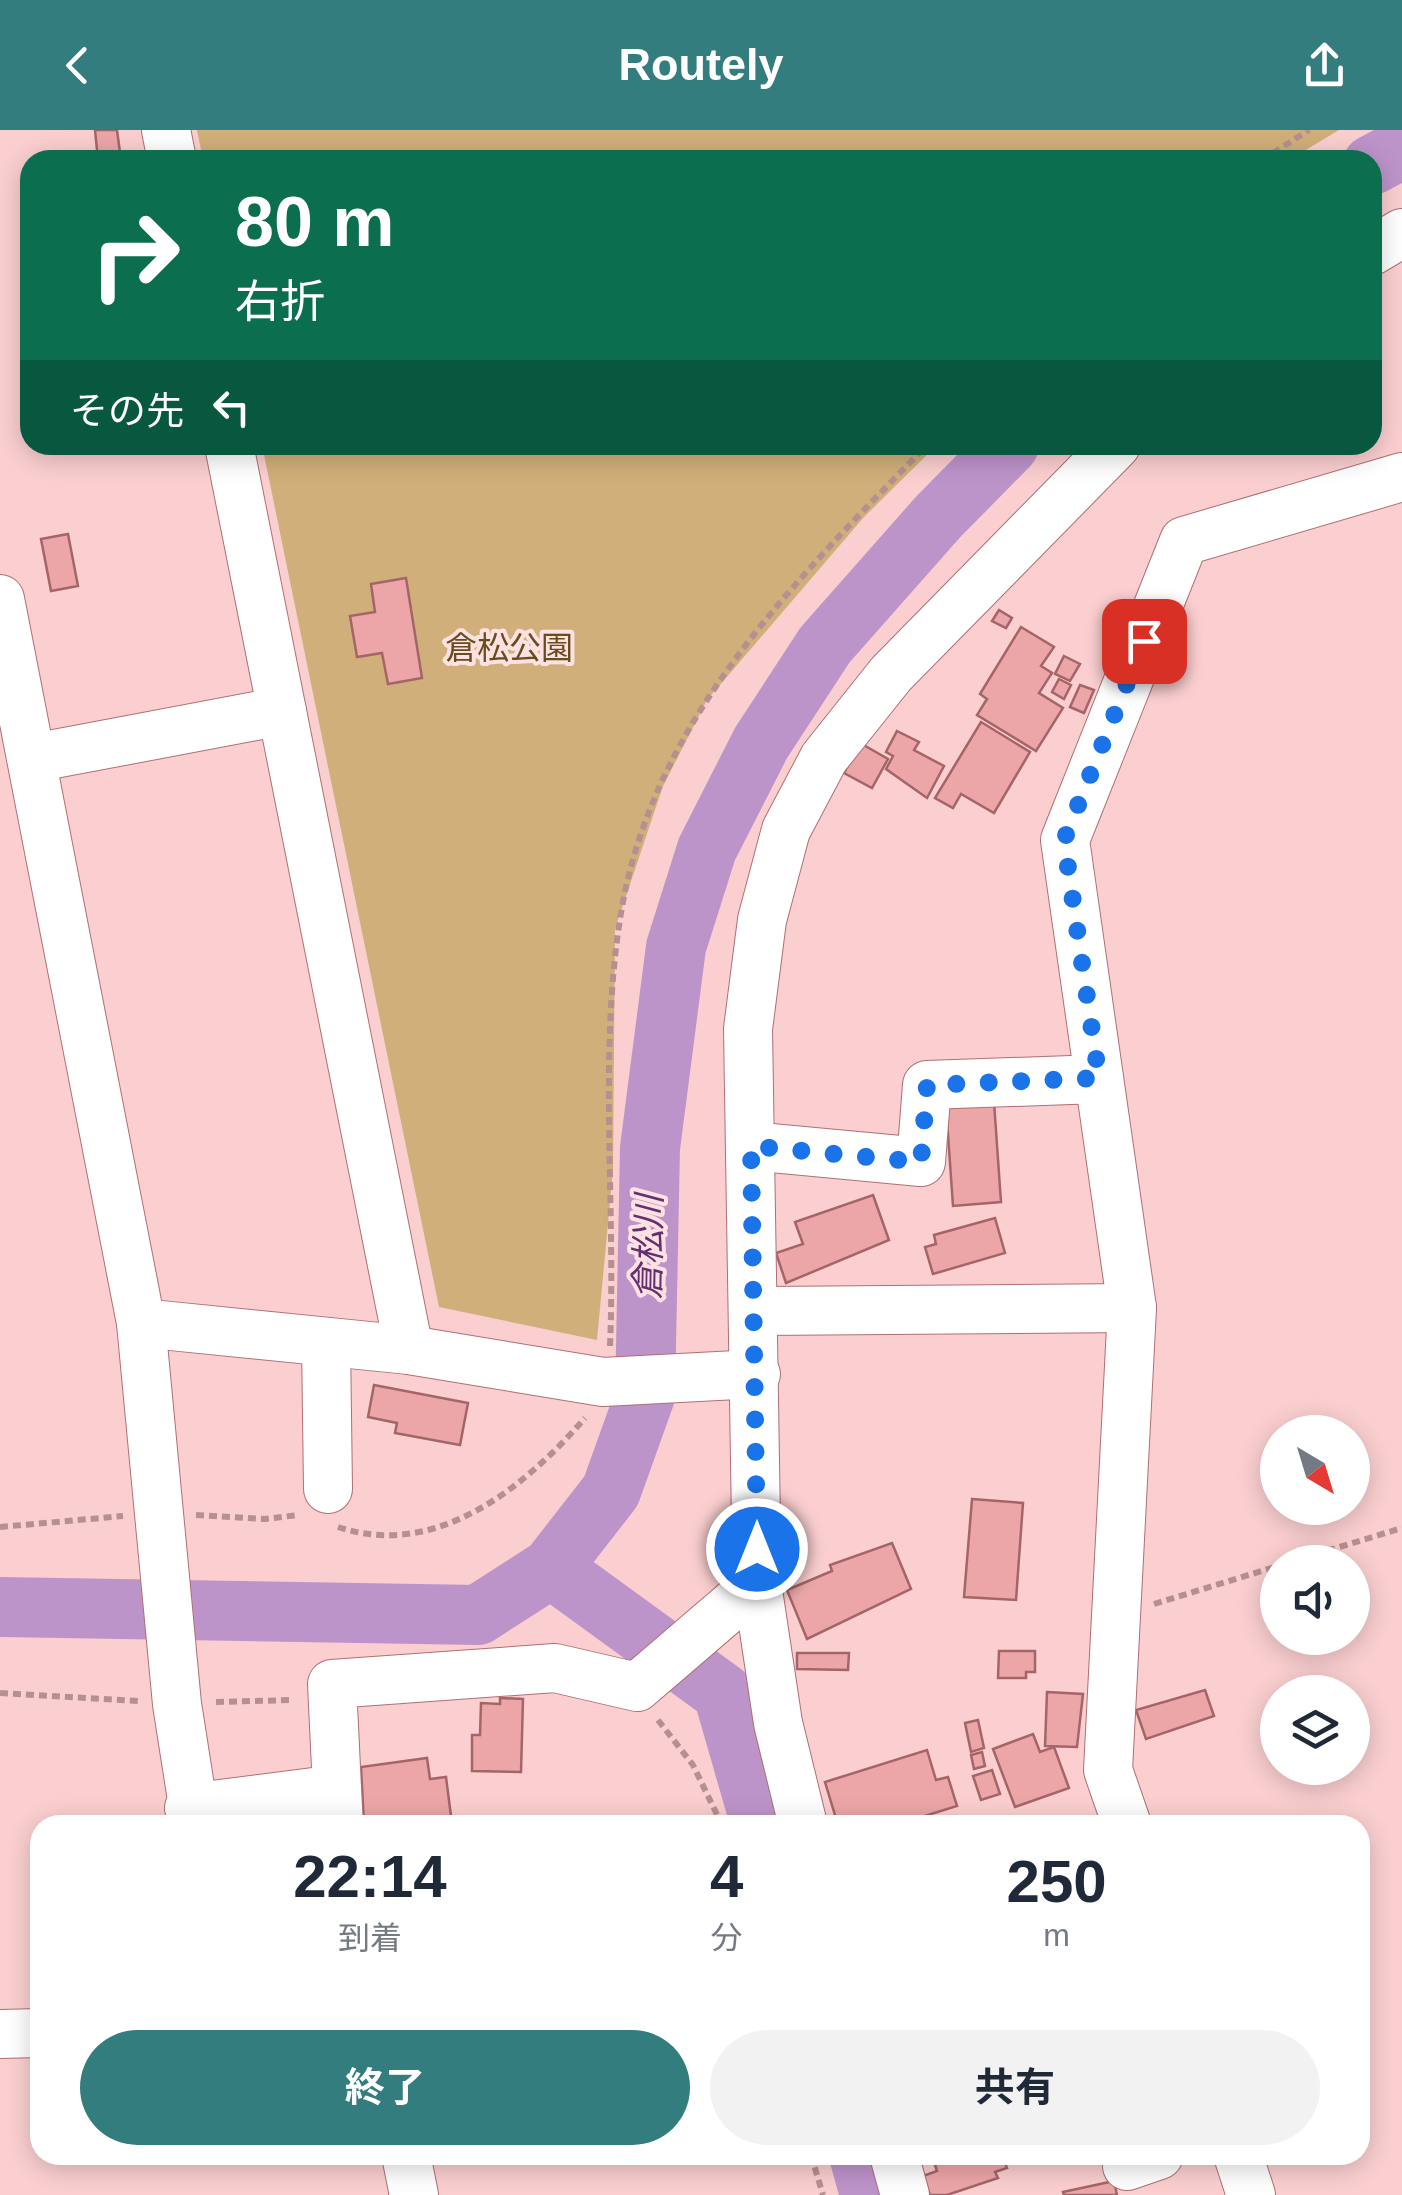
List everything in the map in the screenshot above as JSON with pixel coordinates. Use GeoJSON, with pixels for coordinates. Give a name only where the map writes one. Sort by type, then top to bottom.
{"type":"FeatureCollection","features":[{"type":"Feature","properties":{"kind":"street"},"geometry":{"type":"LineString","coordinates":[[230,455],[409,1350]]}},
{"type":"Feature","properties":{"kind":"street"},"geometry":{"type":"LineString","coordinates":[[801,1815],[778,1723],[757,1584],[756,1312],[748,1029],[762,920],[786,830],[824,758],[891,674],[1106,455]]}},
{"type":"Feature","properties":{"kind":"street"},"geometry":{"type":"LineString","coordinates":[[1124,1815],[1108,1770],[1132,1308],[1064,840],[1184,542],[1402,476]]}},
{"type":"Feature","properties":{"kind":"street"},"geometry":{"type":"LineString","coordinates":[[0,598],[141,1323],[156,1513],[192,1815]]}},
{"type":"Feature","properties":{"kind":"street"},"geometry":{"type":"LineString","coordinates":[[33,758],[282,711]]}},
{"type":"Feature","properties":{"kind":"street"},"geometry":{"type":"LineString","coordinates":[[751,1146],[921,1162],[927,1085],[1099,1078]]}},
{"type":"Feature","properties":{"kind":"street"},"geometry":{"type":"LineString","coordinates":[[756,1312],[1132,1308]]}},
{"type":"Feature","properties":{"kind":"street"},"geometry":{"type":"LineString","coordinates":[[141,1323],[409,1350],[603,1382],[756,1374]]}},
{"type":"Feature","properties":{"kind":"street"},"geometry":{"type":"LineString","coordinates":[[322,1510],[326,1342]]}},
{"type":"Feature","properties":{"kind":"street"},"geometry":{"type":"LineString","coordinates":[[221,1815],[338,1807],[332,1684],[555,1668],[636,1687],[757,1584]]}},
{"type":"Feature","properties":{"kind":"street"},"geometry":{"type":"LineString","coordinates":[[0,2034],[30,2033]]}},
{"type":"Feature","properties":{"kind":"street"},"geometry":{"type":"LineString","coordinates":[[408,2165],[414,2195]]}},
{"type":"Feature","properties":{"kind":"street"},"geometry":{"type":"LineString","coordinates":[[897,2165],[905,2195]]}},
{"type":"Feature","properties":{"kind":"street"},"geometry":{"type":"LineString","coordinates":[[1241,2165],[1251,2195]]}},
{"type":"Feature","properties":{"kind":"path"},"geometry":{"type":"LineString","coordinates":[[1278,150],[1309,130]]}},
{"type":"Feature","properties":{"kind":"path"},"geometry":{"type":"LineString","coordinates":[[0,1527],[156,1513],[265,1519],[322,1510],[382,1536],[456,1522],[499,1501],[587,1416],[603,1382],[610,1347],[612,1044],[620,916],[637,850],[673,759],[737,652],[799,579],[917,455]]}},
{"type":"Feature","properties":{"kind":"path"},"geometry":{"type":"LineString","coordinates":[[1346,1545],[1402,1528]]}},
{"type":"Feature","properties":{"kind":"path"},"geometry":{"type":"LineString","coordinates":[[1114,1616],[1260,1571]]}},
{"type":"Feature","properties":{"kind":"path"},"geometry":{"type":"LineString","coordinates":[[636,1687],[693,1765],[717,1815]]}},
{"type":"Feature","properties":{"kind":"path"},"geometry":{"type":"LineString","coordinates":[[0,1692],[177,1704],[332,1699]]}},
{"type":"Feature","properties":{"kind":"path"},"geometry":{"type":"LineString","coordinates":[[814,2165],[822,2195]]}},
{"type":"Feature","properties":{"kind":"green space"},"geometry":{"type":"Polygon","coordinates":[[[197,130],[1339,130],[1306,150],[201,150],[197,130]]]}},
{"type":"Feature","properties":{"kind":"green space","name":"倉松公園"},"geometry":{"type":"Polygon","coordinates":[[[264,455],[927,455],[864,517],[707,700],[663,786],[615,929],[613,1170],[597,1340],[439,1307],[264,455]]]}},
{"type":"Feature","properties":{"kind":"building"},"geometry":{"type":"Polygon","coordinates":[[[95,130],[117,130],[120,150],[97,150],[95,130]]]}},
{"type":"Feature","properties":{"kind":"building"},"geometry":{"type":"Polygon","coordinates":[[[68,534],[78,586],[51,591],[41,539],[68,534]]]}},
{"type":"Feature","properties":{"kind":"building"},"geometry":{"type":"Polygon","coordinates":[[[406,578],[422,678],[388,684],[382,653],[357,657],[350,616],[375,612],[371,584],[406,578]]]}},
{"type":"Feature","properties":{"kind":"building"},"geometry":{"type":"Polygon","coordinates":[[[999,610],[1012,618],[1006,628],[992,621],[999,610]]]}},
{"type":"Feature","properties":{"kind":"building"},"geometry":{"type":"Polygon","coordinates":[[[1021,627],[1054,647],[1041,666],[1052,673],[1039,693],[1063,708],[1036,751],[977,715],[987,699],[980,694],[1021,627]]]}},
{"type":"Feature","properties":{"kind":"building"},"geometry":{"type":"Polygon","coordinates":[[[1064,656],[1080,664],[1070,681],[1055,674],[1064,656]]]}},
{"type":"Feature","properties":{"kind":"building"},"geometry":{"type":"Polygon","coordinates":[[[1059,679],[1071,685],[1064,699],[1052,692],[1059,679]]]}},
{"type":"Feature","properties":{"kind":"building"},"geometry":{"type":"Polygon","coordinates":[[[1080,685],[1094,690],[1084,713],[1070,707],[1080,685]]]}},
{"type":"Feature","properties":{"kind":"building"},"geometry":{"type":"Polygon","coordinates":[[[981,722],[1030,752],[994,813],[961,794],[953,808],[935,798],[981,722]]]}},
{"type":"Feature","properties":{"kind":"building"},"geometry":{"type":"Polygon","coordinates":[[[897,731],[919,742],[914,750],[944,766],[927,798],[886,769],[893,756],[886,752],[897,731]]]}},
{"type":"Feature","properties":{"kind":"building"},"geometry":{"type":"Polygon","coordinates":[[[860,743],[888,759],[872,788],[844,773],[860,743]]]}},
{"type":"Feature","properties":{"kind":"building"},"geometry":{"type":"Polygon","coordinates":[[[994,1102],[1001,1202],[953,1206],[946,1106],[994,1102]]]}},
{"type":"Feature","properties":{"kind":"building"},"geometry":{"type":"Polygon","coordinates":[[[873,1195],[889,1240],[786,1283],[776,1253],[803,1244],[795,1222],[873,1195]]]}},
{"type":"Feature","properties":{"kind":"building"},"geometry":{"type":"Polygon","coordinates":[[[995,1218],[1005,1253],[933,1274],[925,1247],[936,1244],[934,1235],[995,1218]]]}},
{"type":"Feature","properties":{"kind":"building"},"geometry":{"type":"Polygon","coordinates":[[[374,1385],[468,1403],[460,1445],[395,1433],[397,1423],[368,1417],[374,1385]]]}},
{"type":"Feature","properties":{"kind":"building"},"geometry":{"type":"Polygon","coordinates":[[[972,1499],[1023,1503],[1016,1600],[964,1597],[972,1499]]]}},
{"type":"Feature","properties":{"kind":"building"},"geometry":{"type":"Polygon","coordinates":[[[892,1543],[911,1589],[807,1639],[787,1590],[832,1571],[830,1565],[892,1543]]]}},
{"type":"Feature","properties":{"kind":"building"},"geometry":{"type":"Polygon","coordinates":[[[999,1651],[1035,1651],[1035,1672],[1026,1672],[1026,1678],[998,1678],[999,1651]]]}},
{"type":"Feature","properties":{"kind":"building"},"geometry":{"type":"Polygon","coordinates":[[[797,1653],[849,1653],[848,1670],[797,1669],[797,1653]]]}},
{"type":"Feature","properties":{"kind":"building"},"geometry":{"type":"Polygon","coordinates":[[[1205,1690],[1214,1716],[1146,1739],[1136,1710],[1205,1690]]]}},
{"type":"Feature","properties":{"kind":"building"},"geometry":{"type":"Polygon","coordinates":[[[1047,1692],[1083,1694],[1077,1747],[1045,1746],[1047,1692]]]}},
{"type":"Feature","properties":{"kind":"building"},"geometry":{"type":"Polygon","coordinates":[[[500,1698],[523,1699],[521,1772],[472,1771],[472,1735],[480,1735],[481,1703],[500,1704],[500,1698]]]}},
{"type":"Feature","properties":{"kind":"building"},"geometry":{"type":"Polygon","coordinates":[[[978,1720],[984,1748],[971,1752],[965,1723],[978,1720]]]}},
{"type":"Feature","properties":{"kind":"building"},"geometry":{"type":"Polygon","coordinates":[[[1033,1734],[1040,1752],[1054,1747],[1069,1788],[1015,1807],[993,1749],[1033,1734]]]}},
{"type":"Feature","properties":{"kind":"building"},"geometry":{"type":"Polygon","coordinates":[[[927,1750],[936,1780],[948,1777],[957,1806],[928,1815],[835,1815],[825,1782],[927,1750]]]}},
{"type":"Feature","properties":{"kind":"building"},"geometry":{"type":"Polygon","coordinates":[[[982,1752],[985,1766],[974,1769],[971,1755],[982,1752]]]}},
{"type":"Feature","properties":{"kind":"building"},"geometry":{"type":"Polygon","coordinates":[[[427,1758],[430,1779],[446,1777],[451,1815],[363,1815],[361,1767],[427,1758]]]}},
{"type":"Feature","properties":{"kind":"building"},"geometry":{"type":"Polygon","coordinates":[[[992,1770],[1000,1794],[981,1800],[973,1776],[992,1770]]]}},
{"type":"Feature","properties":{"kind":"building"},"geometry":{"type":"Polygon","coordinates":[[[935,2165],[1007,2168],[995,2172],[998,2178],[947,2195],[930,2195],[923,2176],[937,2171],[935,2165]]]}},
{"type":"Feature","properties":{"kind":"building"},"geometry":{"type":"Polygon","coordinates":[[[1114,2181],[1117,2195],[1063,2192],[1114,2181]]]}},
{"type":"Feature","properties":{"kind":"waterway","name":"倉松川"},"geometry":{"type":"LineString","coordinates":[[1382,160],[1402,149]]}},
{"type":"Feature","properties":{"kind":"waterway","name":"倉松川"},"geometry":{"type":"LineString","coordinates":[[0,1607],[478,1615],[551,1568],[611,1491],[645,1396],[650,1148],[676,947],[707,849],[761,743],[825,645],[939,516],[999,455]]}},
{"type":"Feature","properties":{"kind":"waterway"},"geometry":{"type":"LineString","coordinates":[[551,1568],[723,1693],[758,1815]]}},
{"type":"Feature","properties":{"kind":"waterway"},"geometry":{"type":"LineString","coordinates":[[862,2165],[870,2195]]}},
{"type":"Feature","properties":{"kind":"route"},"geometry":{"type":"LineString","coordinates":[[757,1549],[751,1146],[921,1162],[927,1085],[1099,1078],[1064,840],[1144,641]]}}]}
